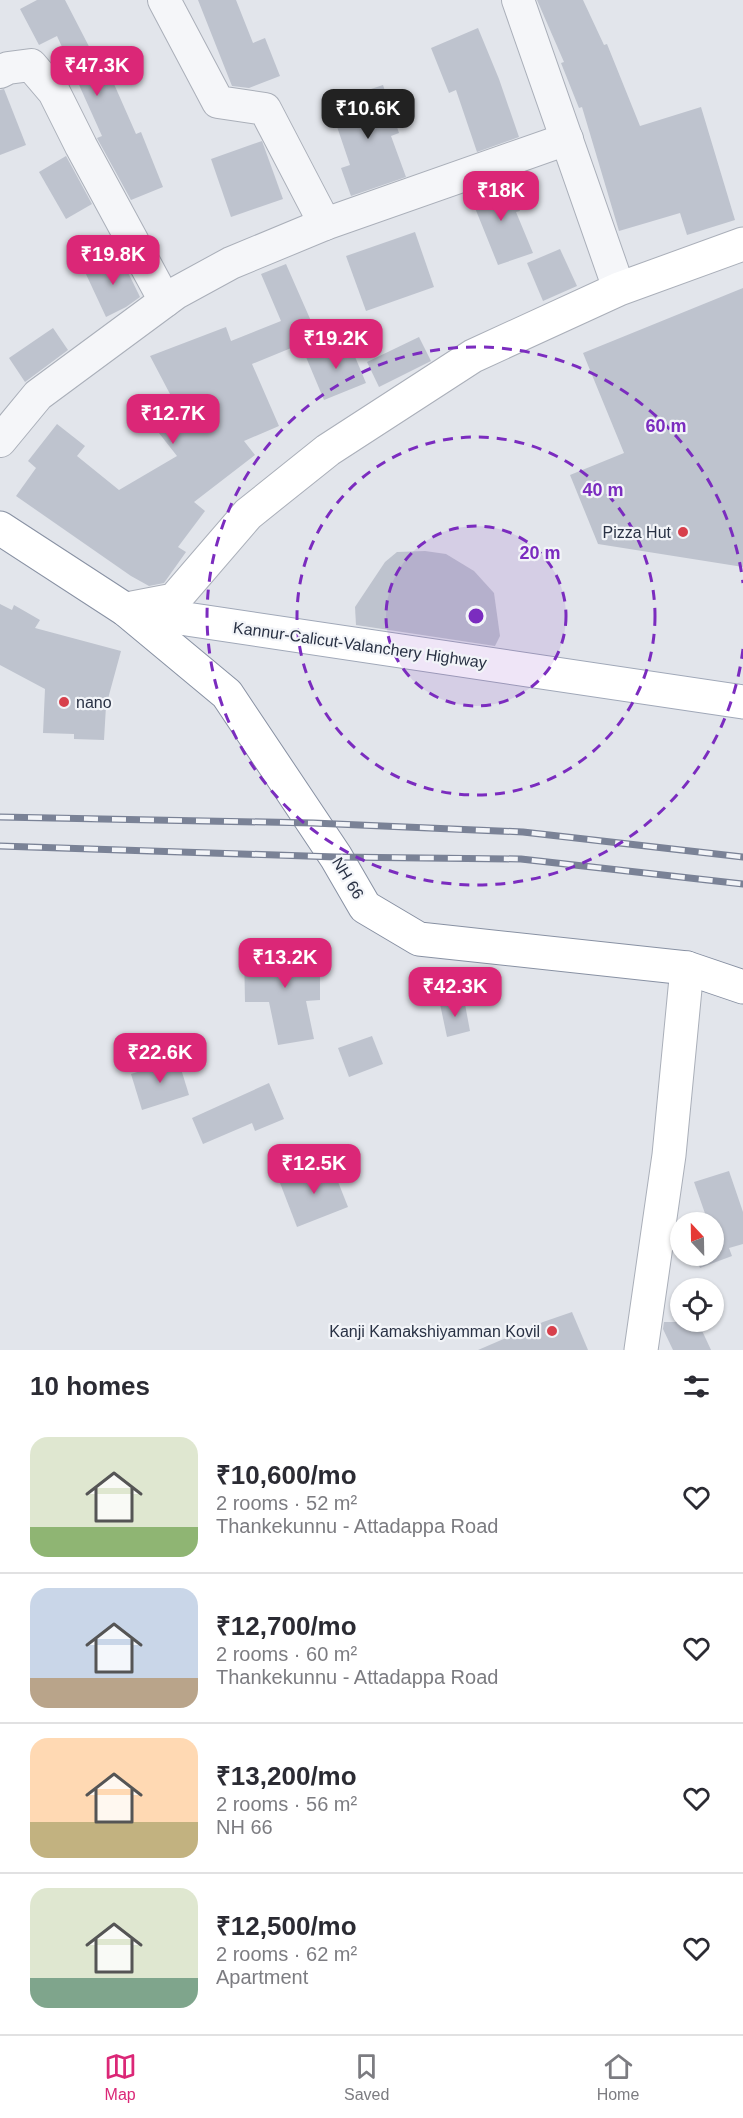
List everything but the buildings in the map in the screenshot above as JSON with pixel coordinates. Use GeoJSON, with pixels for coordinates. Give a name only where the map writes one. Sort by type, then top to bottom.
{"type":"FeatureCollection","features":[{"type":"Feature","properties":{"kind":"main road"},"geometry":{"type":"LineString","coordinates":[[126,610],[174,600],[248,514],[328,450],[473,356],[619,289],[743,244]]}},
{"type":"Feature","properties":{"kind":"main road","name":"Kannur-Calicut-Valanchery Highway"},"geometry":{"type":"LineString","coordinates":[[0,528],[126,610],[743,702]]}},
{"type":"Feature","properties":{"kind":"main road","name":"NH 66"},"geometry":{"type":"LineString","coordinates":[[126,610],[227,694],[336,857],[365,907],[419,939],[687,968],[743,987]]}},
{"type":"Feature","properties":{"kind":"main road"},"geometry":{"type":"LineString","coordinates":[[641,1350],[669,1155],[687,968]]}},
{"type":"Feature","properties":{"kind":"street"},"geometry":{"type":"LineString","coordinates":[[164,0],[218,102],[265,109],[325,224]]}},
{"type":"Feature","properties":{"kind":"street"},"geometry":{"type":"LineString","coordinates":[[518,0],[619,289]]}},
{"type":"Feature","properties":{"kind":"street"},"geometry":{"type":"LineString","coordinates":[[0,72],[8,68],[31,65],[54,92],[165,301]]}},
{"type":"Feature","properties":{"kind":"street"},"geometry":{"type":"LineString","coordinates":[[0,441],[38,395],[176,293],[231,263],[325,224],[567,139]]}},
{"type":"Feature","properties":{"kind":"railway"},"geometry":{"type":"LineString","coordinates":[[0,817],[313,823],[523,832],[743,857]]}},
{"type":"Feature","properties":{"kind":"railway"},"geometry":{"type":"LineString","coordinates":[[0,846],[336,857],[521,859],[743,884]]}},
{"type":"Feature","properties":{"kind":"place","name":"Pizza Hut"},"geometry":{"type":"Point","coordinates":[683,532]}},
{"type":"Feature","properties":{"kind":"place","name":"nano"},"geometry":{"type":"Point","coordinates":[64,702]}},
{"type":"Feature","properties":{"kind":"place","name":"Kanji Kamakshiyamman Kovil"},"geometry":{"type":"Point","coordinates":[552,1331]}}]}
